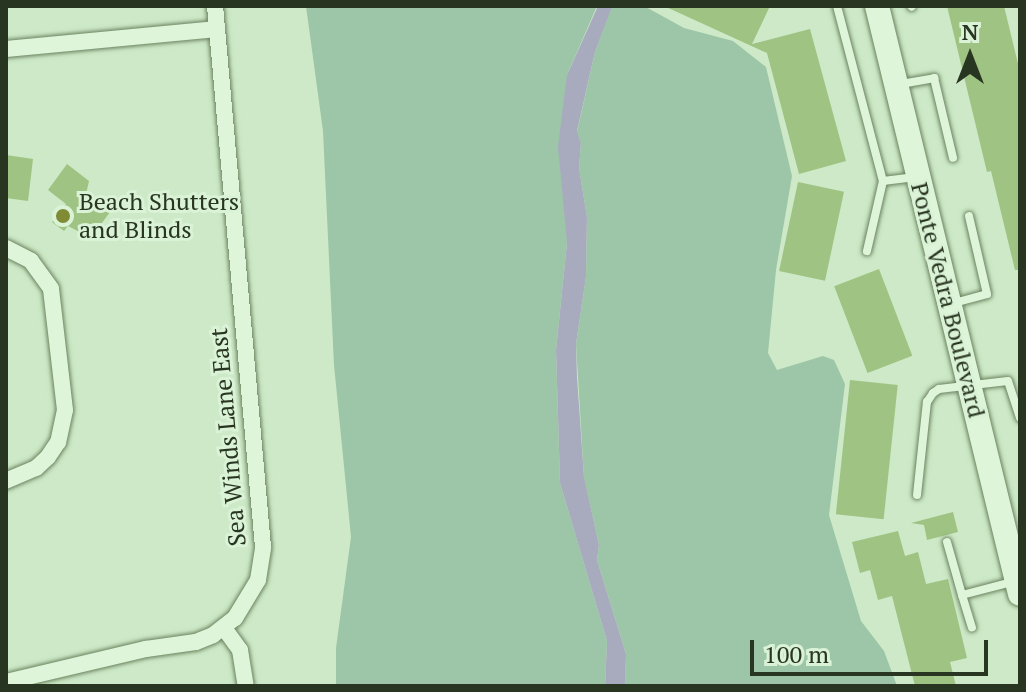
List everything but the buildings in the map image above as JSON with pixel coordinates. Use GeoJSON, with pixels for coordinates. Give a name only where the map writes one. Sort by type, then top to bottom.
{"type":"FeatureCollection","features":[{"type":"Feature","properties":{"kind":"street","name":"Sea Winds Lane East"},"geometry":{"type":"LineString","coordinates":[[6,682],[146,649],[188,644],[224,628],[248,600],[258,580],[263,547],[215,6]]}},
{"type":"Feature","properties":{"kind":"street","name":"Ponte Vedra Boulevard"},"geometry":{"type":"LineString","coordinates":[[877,6],[1018,588]]}},
{"type":"Feature","properties":{"kind":"street"},"geometry":{"type":"LineString","coordinates":[[6,49],[217,29]]}},
{"type":"Feature","properties":{"kind":"street"},"geometry":{"type":"LineString","coordinates":[[6,248],[31,261],[51,289],[65,410],[58,442],[48,457],[29,472],[6,481]]}},
{"type":"Feature","properties":{"kind":"street"},"geometry":{"type":"LineString","coordinates":[[224,628],[240,650],[246,686]]}},
{"type":"Feature","properties":{"kind":"lane"},"geometry":{"type":"LineString","coordinates":[[837,6],[883,181],[867,251]]}},
{"type":"Feature","properties":{"kind":"lane"},"geometry":{"type":"LineString","coordinates":[[896,85],[934,78],[953,158]]}},
{"type":"Feature","properties":{"kind":"lane"},"geometry":{"type":"LineString","coordinates":[[883,181],[918,177]]}},
{"type":"Feature","properties":{"kind":"lane"},"geometry":{"type":"LineString","coordinates":[[950,305],[987,294],[969,216]]}},
{"type":"Feature","properties":{"kind":"lane"},"geometry":{"type":"LineString","coordinates":[[917,495],[927,402],[939,389],[1008,381],[1020,418]]}},
{"type":"Feature","properties":{"kind":"lane"},"geometry":{"type":"LineString","coordinates":[[947,542],[972,627]]}},
{"type":"Feature","properties":{"kind":"lane"},"geometry":{"type":"LineString","coordinates":[[962,595],[1018,588]]}},
{"type":"Feature","properties":{"kind":"green space"},"geometry":{"type":"Polygon","coordinates":[[[306,6],[597,6],[567,75],[567,243],[556,350],[560,483],[607,641],[605,686],[336,686],[336,648],[351,537],[334,365],[323,131],[306,6]]]}},
{"type":"Feature","properties":{"kind":"green space"},"geometry":{"type":"Polygon","coordinates":[[[612,6],[644,6],[684,28],[733,41],[766,67],[792,176],[776,270],[768,353],[777,370],[823,356],[834,360],[845,384],[829,515],[861,621],[884,651],[897,686],[625,686],[626,654],[597,560],[599,545],[584,478],[576,344],[586,277],[587,217],[579,168],[581,143],[577,132],[595,52],[612,6]]]}},
{"type":"Feature","properties":{"kind":"water"},"geometry":{"type":"Polygon","coordinates":[[[598,6],[612,7],[595,52],[577,131],[581,143],[579,168],[587,217],[586,277],[576,344],[577,377],[584,477],[599,545],[597,560],[626,654],[625,686],[605,686],[607,641],[560,483],[556,350],[567,243],[558,147],[567,75],[598,6]]]}},
{"type":"Feature","properties":{"kind":"place","name":"Beach Shutters and Blinds"},"geometry":{"type":"Point","coordinates":[63,216]}}]}
